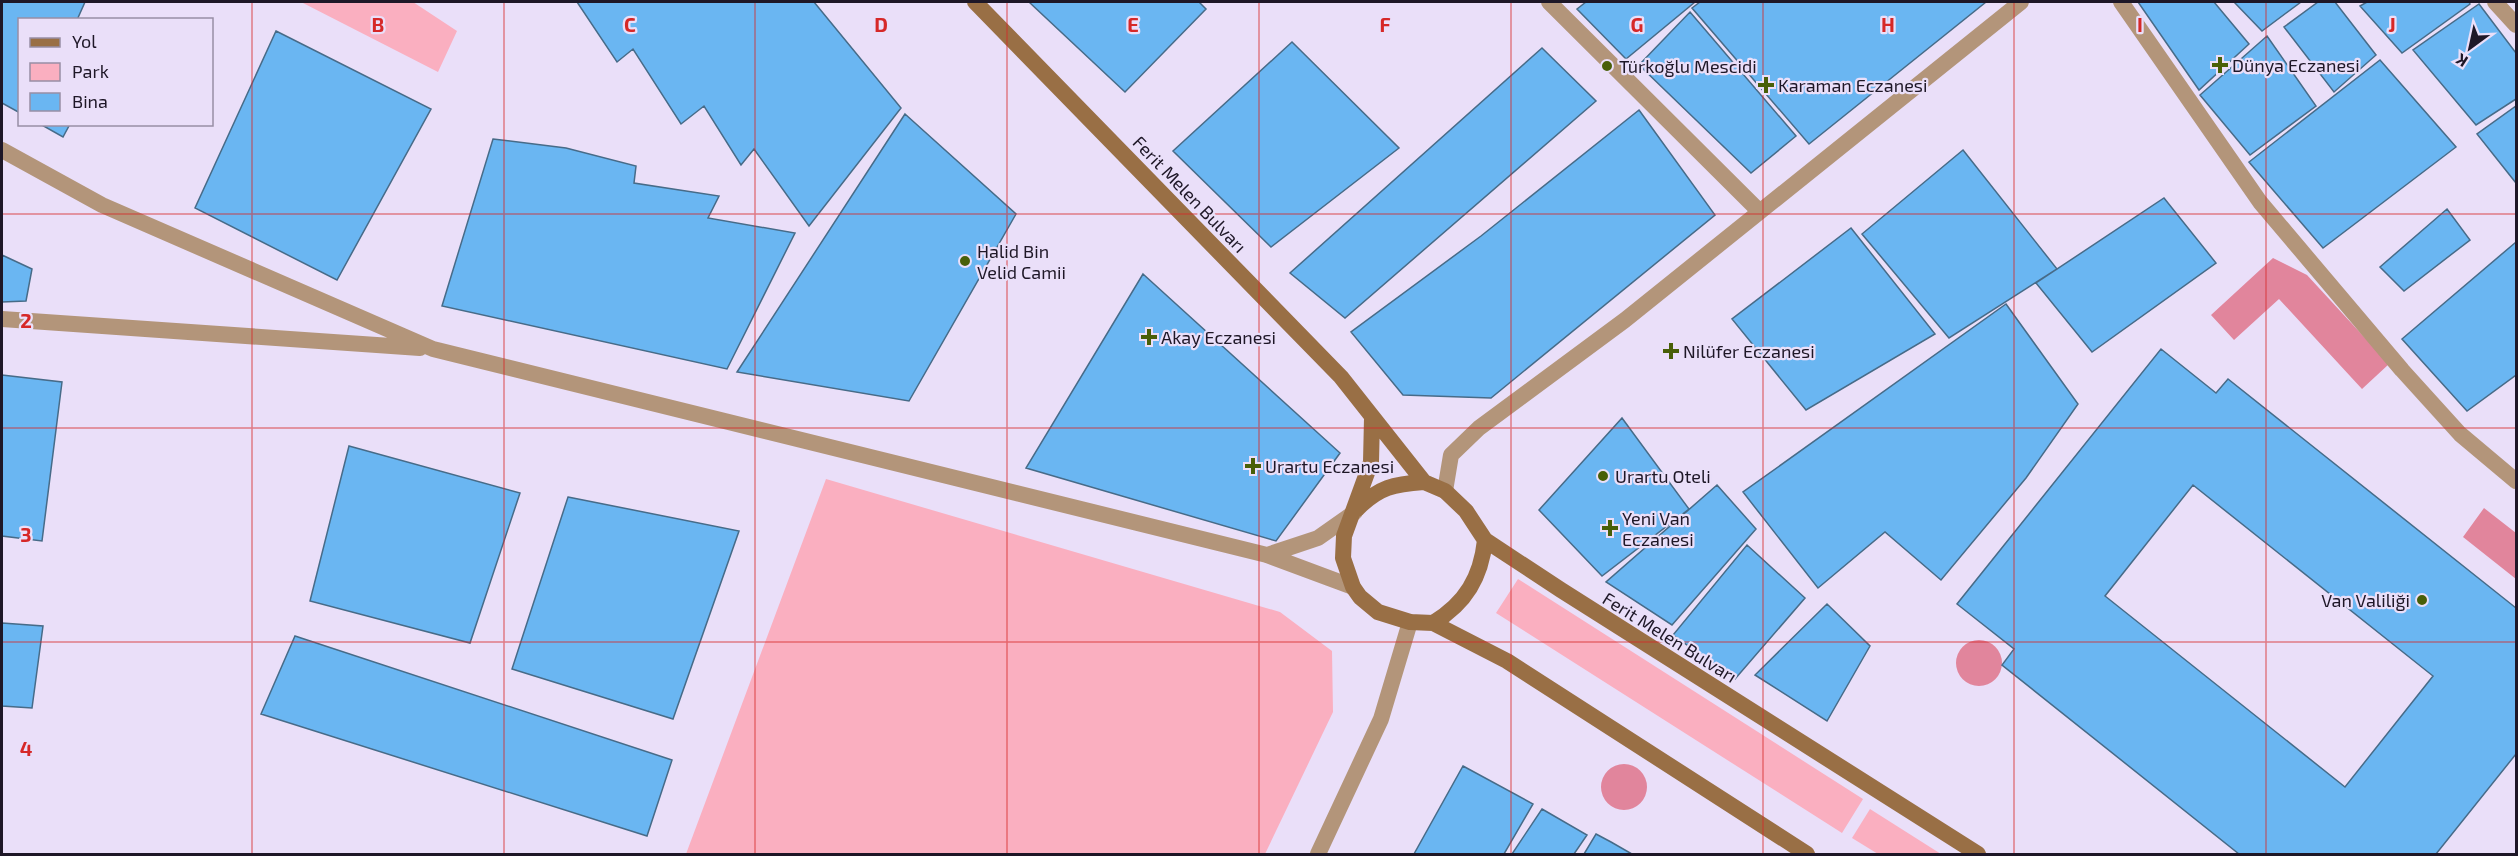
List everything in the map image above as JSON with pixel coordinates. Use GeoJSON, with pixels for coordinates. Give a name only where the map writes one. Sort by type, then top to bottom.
{"type":"FeatureCollection","features":[{"type":"Feature","properties":{"kind":"main road","name":"Ferit Melen Bulvarı"},"geometry":{"type":"LineString","coordinates":[[975,2],[1341,377],[1424,482],[1444,490],[1466,511],[1485,540],[1978,855]]}},
{"type":"Feature","properties":{"kind":"main road"},"geometry":{"type":"LineString","coordinates":[[1372,418],[1371,462],[1344,536],[1342,558],[1353,587],[1360,597],[1378,612],[1410,622],[1434,623],[1507,661],[1807,855]]}},
{"type":"Feature","properties":{"kind":"main road"},"geometry":{"type":"LineString","coordinates":[[1354,512],[1370,496],[1384,488],[1405,483],[1424,482]]}},
{"type":"Feature","properties":{"kind":"main road"},"geometry":{"type":"LineString","coordinates":[[1434,623],[1450,613],[1465,598],[1477,577],[1483,560],[1485,540]]}},
{"type":"Feature","properties":{"kind":"street"},"geometry":{"type":"LineString","coordinates":[[1548,2],[1759,211]]}},
{"type":"Feature","properties":{"kind":"street"},"geometry":{"type":"LineString","coordinates":[[1444,490],[1451,455],[1479,428],[1624,320],[2021,2]]}},
{"type":"Feature","properties":{"kind":"street"},"geometry":{"type":"LineString","coordinates":[[2121,2],[2260,202],[2402,370],[2460,434],[2517,481]]}},
{"type":"Feature","properties":{"kind":"street"},"geometry":{"type":"LineString","coordinates":[[2495,2],[2517,25]]}},
{"type":"Feature","properties":{"kind":"street"},"geometry":{"type":"LineString","coordinates":[[2,150],[102,205],[433,349],[1267,555],[1353,587]]}},
{"type":"Feature","properties":{"kind":"street"},"geometry":{"type":"LineString","coordinates":[[2,320],[433,349]]}},
{"type":"Feature","properties":{"kind":"street"},"geometry":{"type":"LineString","coordinates":[[1267,555],[1318,538],[1354,512]]}},
{"type":"Feature","properties":{"kind":"street"},"geometry":{"type":"LineString","coordinates":[[1318,855],[1381,719],[1410,622]]}},
{"type":"Feature","properties":{"kind":"green space"},"geometry":{"type":"Polygon","coordinates":[[[301,2],[413,2],[457,31],[438,72],[301,2]]]}},
{"type":"Feature","properties":{"kind":"green space"},"geometry":{"type":"Polygon","coordinates":[[[826,479],[1280,612],[1332,651],[1333,712],[1265,854],[686,854],[826,479]]]}},
{"type":"Feature","properties":{"kind":"green space"},"geometry":{"type":"Polygon","coordinates":[[[1518,579],[1863,799],[1842,833],[1496,613],[1518,579]]]}},
{"type":"Feature","properties":{"kind":"green space"},"geometry":{"type":"Polygon","coordinates":[[[1870,809],[1941,854],[1878,854],[1852,838],[1870,809]]]}},
{"type":"Feature","properties":{"kind":"shaded area"},"geometry":{"type":"Polygon","coordinates":[[[2273,258],[2307,275],[2389,364],[2362,389],[2279,299],[2234,340],[2211,315],[2273,258]]]}},
{"type":"Feature","properties":{"kind":"shaded area"},"geometry":{"type":"Polygon","coordinates":[[[2484,508],[2516,533],[2516,579],[2463,537],[2484,508]]]}},
{"type":"Feature","properties":{"kind":"shaded area"},"geometry":{"type":"Polygon","coordinates":[[[1979,640],[1995,647],[2002,663],[1995,679],[1979,686],[1963,679],[1956,663],[1963,647],[1979,640]]]}},
{"type":"Feature","properties":{"kind":"shaded area"},"geometry":{"type":"Polygon","coordinates":[[[1624,764],[1640,771],[1647,787],[1640,803],[1624,810],[1608,803],[1601,787],[1608,771],[1624,764]]]}},
{"type":"Feature","properties":{"kind":"building"},"geometry":{"type":"Polygon","coordinates":[[[2,2],[85,2],[78,18],[18,18],[18,112],[2,103],[2,2]]]}},
{"type":"Feature","properties":{"kind":"building"},"geometry":{"type":"Polygon","coordinates":[[[577,2],[814,2],[901,108],[809,226],[754,149],[741,165],[704,106],[681,124],[633,49],[617,62],[577,2]]]}},
{"type":"Feature","properties":{"kind":"building"},"geometry":{"type":"Polygon","coordinates":[[[1029,2],[1199,2],[1206,9],[1125,92],[1029,2]]]}},
{"type":"Feature","properties":{"kind":"building"},"geometry":{"type":"Polygon","coordinates":[[[1586,2],[1695,2],[1626,59],[1577,9],[1586,2]]]}},
{"type":"Feature","properties":{"kind":"building"},"geometry":{"type":"Polygon","coordinates":[[[1700,2],[1986,2],[1809,144],[1692,8],[1700,2]]]}},
{"type":"Feature","properties":{"kind":"building"},"geometry":{"type":"Polygon","coordinates":[[[2138,2],[2214,2],[2249,44],[2199,90],[2138,2]]]}},
{"type":"Feature","properties":{"kind":"building"},"geometry":{"type":"Polygon","coordinates":[[[2234,2],[2301,2],[2262,31],[2234,2]]]}},
{"type":"Feature","properties":{"kind":"building"},"geometry":{"type":"Polygon","coordinates":[[[2318,2],[2335,2],[2376,55],[2334,92],[2284,27],[2318,2]]]}},
{"type":"Feature","properties":{"kind":"building"},"geometry":{"type":"Polygon","coordinates":[[[2367,2],[2469,2],[2470,4],[2402,53],[2360,6],[2367,2]]]}},
{"type":"Feature","properties":{"kind":"building"},"geometry":{"type":"Polygon","coordinates":[[[2479,4],[2516,53],[2516,99],[2476,125],[2413,50],[2479,4]]]}},
{"type":"Feature","properties":{"kind":"building"},"geometry":{"type":"Polygon","coordinates":[[[1690,12],[1796,136],[1751,173],[1639,65],[1690,12]]]}},
{"type":"Feature","properties":{"kind":"building"},"geometry":{"type":"Polygon","coordinates":[[[276,31],[431,109],[337,280],[195,208],[276,31]]]}},
{"type":"Feature","properties":{"kind":"building"},"geometry":{"type":"Polygon","coordinates":[[[2267,36],[2316,106],[2250,155],[2200,95],[2267,36]]]}},
{"type":"Feature","properties":{"kind":"building"},"geometry":{"type":"Polygon","coordinates":[[[1292,42],[1399,148],[1271,247],[1173,151],[1292,42]]]}},
{"type":"Feature","properties":{"kind":"building"},"geometry":{"type":"Polygon","coordinates":[[[1542,48],[1596,101],[1345,318],[1290,273],[1542,48]]]}},
{"type":"Feature","properties":{"kind":"building"},"geometry":{"type":"Polygon","coordinates":[[[2380,60],[2456,147],[2323,248],[2249,162],[2380,60]]]}},
{"type":"Feature","properties":{"kind":"building"},"geometry":{"type":"Polygon","coordinates":[[[2516,106],[2516,183],[2477,134],[2516,106]]]}},
{"type":"Feature","properties":{"kind":"building"},"geometry":{"type":"Polygon","coordinates":[[[1639,110],[1715,215],[1491,398],[1403,395],[1351,332],[1481,236],[1639,110]]]}},
{"type":"Feature","properties":{"kind":"building"},"geometry":{"type":"Polygon","coordinates":[[[905,114],[1016,214],[909,401],[737,372],[905,114]]]}},
{"type":"Feature","properties":{"kind":"building"},"geometry":{"type":"Polygon","coordinates":[[[44,126],[69,126],[63,137],[44,126]]]}},
{"type":"Feature","properties":{"kind":"building"},"geometry":{"type":"Polygon","coordinates":[[[493,139],[566,148],[636,166],[634,183],[719,196],[708,218],[795,233],[727,369],[442,306],[493,139]]]}},
{"type":"Feature","properties":{"kind":"building"},"geometry":{"type":"Polygon","coordinates":[[[1963,150],[2057,269],[1949,338],[1862,234],[1963,150]]]}},
{"type":"Feature","properties":{"kind":"building"},"geometry":{"type":"Polygon","coordinates":[[[2164,198],[2216,263],[2092,352],[2036,283],[2164,198]]]}},
{"type":"Feature","properties":{"kind":"building"},"geometry":{"type":"Polygon","coordinates":[[[2447,209],[2470,240],[2404,291],[2380,267],[2447,209]]]}},
{"type":"Feature","properties":{"kind":"building"},"geometry":{"type":"Polygon","coordinates":[[[1851,228],[1935,334],[1806,410],[1732,319],[1851,228]]]}},
{"type":"Feature","properties":{"kind":"building"},"geometry":{"type":"Polygon","coordinates":[[[2516,242],[2516,375],[2467,411],[2402,339],[2516,242]]]}},
{"type":"Feature","properties":{"kind":"building"},"geometry":{"type":"Polygon","coordinates":[[[2,255],[32,269],[26,301],[2,302],[2,255]]]}},
{"type":"Feature","properties":{"kind":"building"},"geometry":{"type":"Polygon","coordinates":[[[1143,274],[1340,453],[1276,541],[1026,468],[1143,274]]]}},
{"type":"Feature","properties":{"kind":"building"},"geometry":{"type":"Polygon","coordinates":[[[2006,304],[2078,404],[2026,478],[1941,580],[1885,532],[1818,588],[1743,492],[2006,304]]]}},
{"type":"Feature","properties":{"kind":"building","name":"Van Valiliği"},"geometry":{"type":"Polygon","coordinates":[[[2161,349],[2216,393],[2228,379],[2516,608],[2516,754],[2436,854],[2239,854],[2002,665],[2014,649],[1957,604],[2161,349]],[[2193,485],[2105,596],[2345,787],[2433,676],[2193,485]]]}},
{"type":"Feature","properties":{"kind":"building"},"geometry":{"type":"Polygon","coordinates":[[[2,375],[62,382],[42,541],[2,536],[2,375]]]}},
{"type":"Feature","properties":{"kind":"building"},"geometry":{"type":"Polygon","coordinates":[[[1622,418],[1689,509],[1602,576],[1539,510],[1622,418]]]}},
{"type":"Feature","properties":{"kind":"building"},"geometry":{"type":"Polygon","coordinates":[[[349,446],[520,493],[470,643],[310,601],[349,446]]]}},
{"type":"Feature","properties":{"kind":"building"},"geometry":{"type":"Polygon","coordinates":[[[1717,485],[1756,529],[1672,625],[1606,582],[1717,485]]]}},
{"type":"Feature","properties":{"kind":"building"},"geometry":{"type":"Polygon","coordinates":[[[568,497],[739,531],[673,719],[512,669],[568,497]]]}},
{"type":"Feature","properties":{"kind":"building"},"geometry":{"type":"Polygon","coordinates":[[[1747,545],[1805,598],[1735,679],[1673,635],[1747,545]]]}},
{"type":"Feature","properties":{"kind":"building"},"geometry":{"type":"Polygon","coordinates":[[[1827,604],[1870,646],[1827,721],[1755,675],[1827,604]]]}},
{"type":"Feature","properties":{"kind":"building"},"geometry":{"type":"Polygon","coordinates":[[[2,623],[43,626],[32,708],[2,706],[2,623]]]}},
{"type":"Feature","properties":{"kind":"building"},"geometry":{"type":"Polygon","coordinates":[[[295,636],[672,760],[647,836],[261,714],[295,636]]]}},
{"type":"Feature","properties":{"kind":"building"},"geometry":{"type":"Polygon","coordinates":[[[1463,766],[1533,804],[1504,854],[1414,854],[1463,766]]]}},
{"type":"Feature","properties":{"kind":"building"},"geometry":{"type":"Polygon","coordinates":[[[1542,809],[1587,835],[1574,854],[1512,854],[1542,809]]]}},
{"type":"Feature","properties":{"kind":"building"},"geometry":{"type":"Polygon","coordinates":[[[1596,834],[1611,842],[1632,854],[1584,854],[1596,834]]]}},
{"type":"Feature","properties":{"kind":"place","name":"Dünya Eczanesi"},"geometry":{"type":"Point","coordinates":[2220,65]}},
{"type":"Feature","properties":{"kind":"place","name":"Türkoğlu Mescidi"},"geometry":{"type":"Point","coordinates":[1607,66]}},
{"type":"Feature","properties":{"kind":"place","name":"Karaman Eczanesi"},"geometry":{"type":"Point","coordinates":[1766,85]}},
{"type":"Feature","properties":{"kind":"place","name":"Halid Bin Velid Camii"},"geometry":{"type":"Point","coordinates":[965,261]}},
{"type":"Feature","properties":{"kind":"place","name":"Akay Eczanesi"},"geometry":{"type":"Point","coordinates":[1149,337]}},
{"type":"Feature","properties":{"kind":"place","name":"Nilüfer Eczanesi"},"geometry":{"type":"Point","coordinates":[1671,351]}},
{"type":"Feature","properties":{"kind":"place","name":"Urartu Eczanesi"},"geometry":{"type":"Point","coordinates":[1253,466]}},
{"type":"Feature","properties":{"kind":"place","name":"Urartu Oteli"},"geometry":{"type":"Point","coordinates":[1603,476]}},
{"type":"Feature","properties":{"kind":"place","name":"Yeni Van Eczanesi"},"geometry":{"type":"Point","coordinates":[1610,528]}},
{"type":"Feature","properties":{"kind":"place","name":"Van Valiliği"},"geometry":{"type":"Point","coordinates":[2422,600]}}]}
